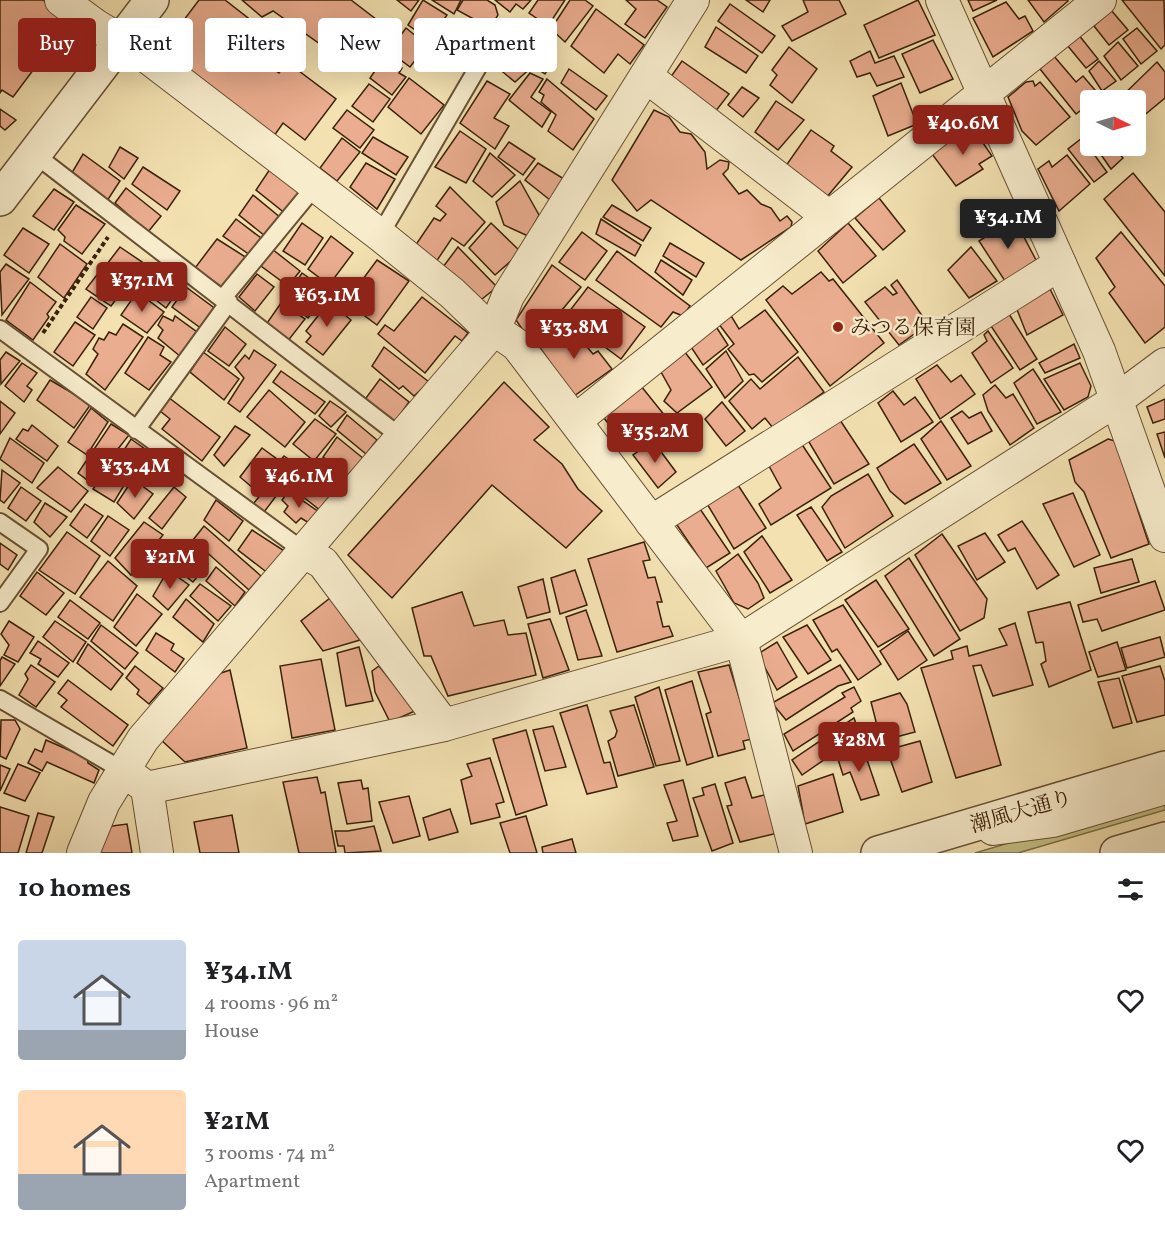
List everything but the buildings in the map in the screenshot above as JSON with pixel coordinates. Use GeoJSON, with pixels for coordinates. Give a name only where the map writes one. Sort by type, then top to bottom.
{"type":"FeatureCollection","features":[{"type":"Feature","properties":{"kind":"street"},"geometry":{"type":"LineString","coordinates":[[61,0],[108,33]]}},
{"type":"Feature","properties":{"kind":"street"},"geometry":{"type":"LineString","coordinates":[[139,18],[152,0]]}},
{"type":"Feature","properties":{"kind":"street"},"geometry":{"type":"LineString","coordinates":[[942,0],[1118,399],[1163,524]]}},
{"type":"Feature","properties":{"kind":"street"},"geometry":{"type":"LineString","coordinates":[[576,420],[1100,0]]}},
{"type":"Feature","properties":{"kind":"street"},"geometry":{"type":"LineString","coordinates":[[83,853],[122,770],[143,739],[495,328],[508,296],[647,77],[686,3]]}},
{"type":"Feature","properties":{"kind":"street"},"geometry":{"type":"LineString","coordinates":[[0,199],[33,153],[108,58]]}},
{"type":"Feature","properties":{"kind":"street"},"geometry":{"type":"LineString","coordinates":[[167,72],[380,234],[452,293],[479,319],[517,345],[741,640],[796,853]]}},
{"type":"Feature","properties":{"kind":"street"},"geometry":{"type":"LineString","coordinates":[[647,77],[829,217]]}},
{"type":"Feature","properties":{"kind":"street"},"geometry":{"type":"LineString","coordinates":[[651,522],[1060,264]]}},
{"type":"Feature","properties":{"kind":"street"},"geometry":{"type":"LineString","coordinates":[[147,788],[444,725],[741,640],[1118,399],[1165,364]]}},
{"type":"Feature","properties":{"kind":"street"},"geometry":{"type":"LineString","coordinates":[[305,552],[323,563],[444,725]]}},
{"type":"Feature","properties":{"kind":"street","name":"潮風大通り"},"geometry":{"type":"LineString","coordinates":[[878,853],[1165,768]]}},
{"type":"Feature","properties":{"kind":"street"},"geometry":{"type":"LineString","coordinates":[[122,770],[147,788],[157,853]]}},
{"type":"Feature","properties":{"kind":"street"},"geometry":{"type":"LineString","coordinates":[[930,837],[1053,821],[1165,789]]}},
{"type":"Feature","properties":{"kind":"street"},"geometry":{"type":"LineString","coordinates":[[1117,853],[1165,839]]}},
{"type":"Feature","properties":{"kind":"lane"},"geometry":{"type":"LineString","coordinates":[[380,234],[475,72]]}},
{"type":"Feature","properties":{"kind":"lane"},"geometry":{"type":"LineString","coordinates":[[33,153],[401,437]]}},
{"type":"Feature","properties":{"kind":"lane"},"geometry":{"type":"LineString","coordinates":[[136,430],[226,300],[315,185]]}},
{"type":"Feature","properties":{"kind":"lane"},"geometry":{"type":"LineString","coordinates":[[0,329],[305,552]]}},
{"type":"Feature","properties":{"kind":"lane"},"geometry":{"type":"LineString","coordinates":[[0,522],[39,549],[0,603]]}},
{"type":"Feature","properties":{"kind":"lane"},"geometry":{"type":"LineString","coordinates":[[0,699],[122,770]]}},
{"type":"Feature","properties":{"kind":"path"},"geometry":{"type":"LineString","coordinates":[[30,352],[120,219]]}},
{"type":"Feature","properties":{"kind":"shaded area"},"geometry":{"type":"Polygon","coordinates":[[[1165,797],[1165,810],[1018,853],[975,853],[1165,797]]]}},
{"type":"Feature","properties":{"kind":"place","name":"みつる保育園"},"geometry":{"type":"Point","coordinates":[838,327]}}]}
